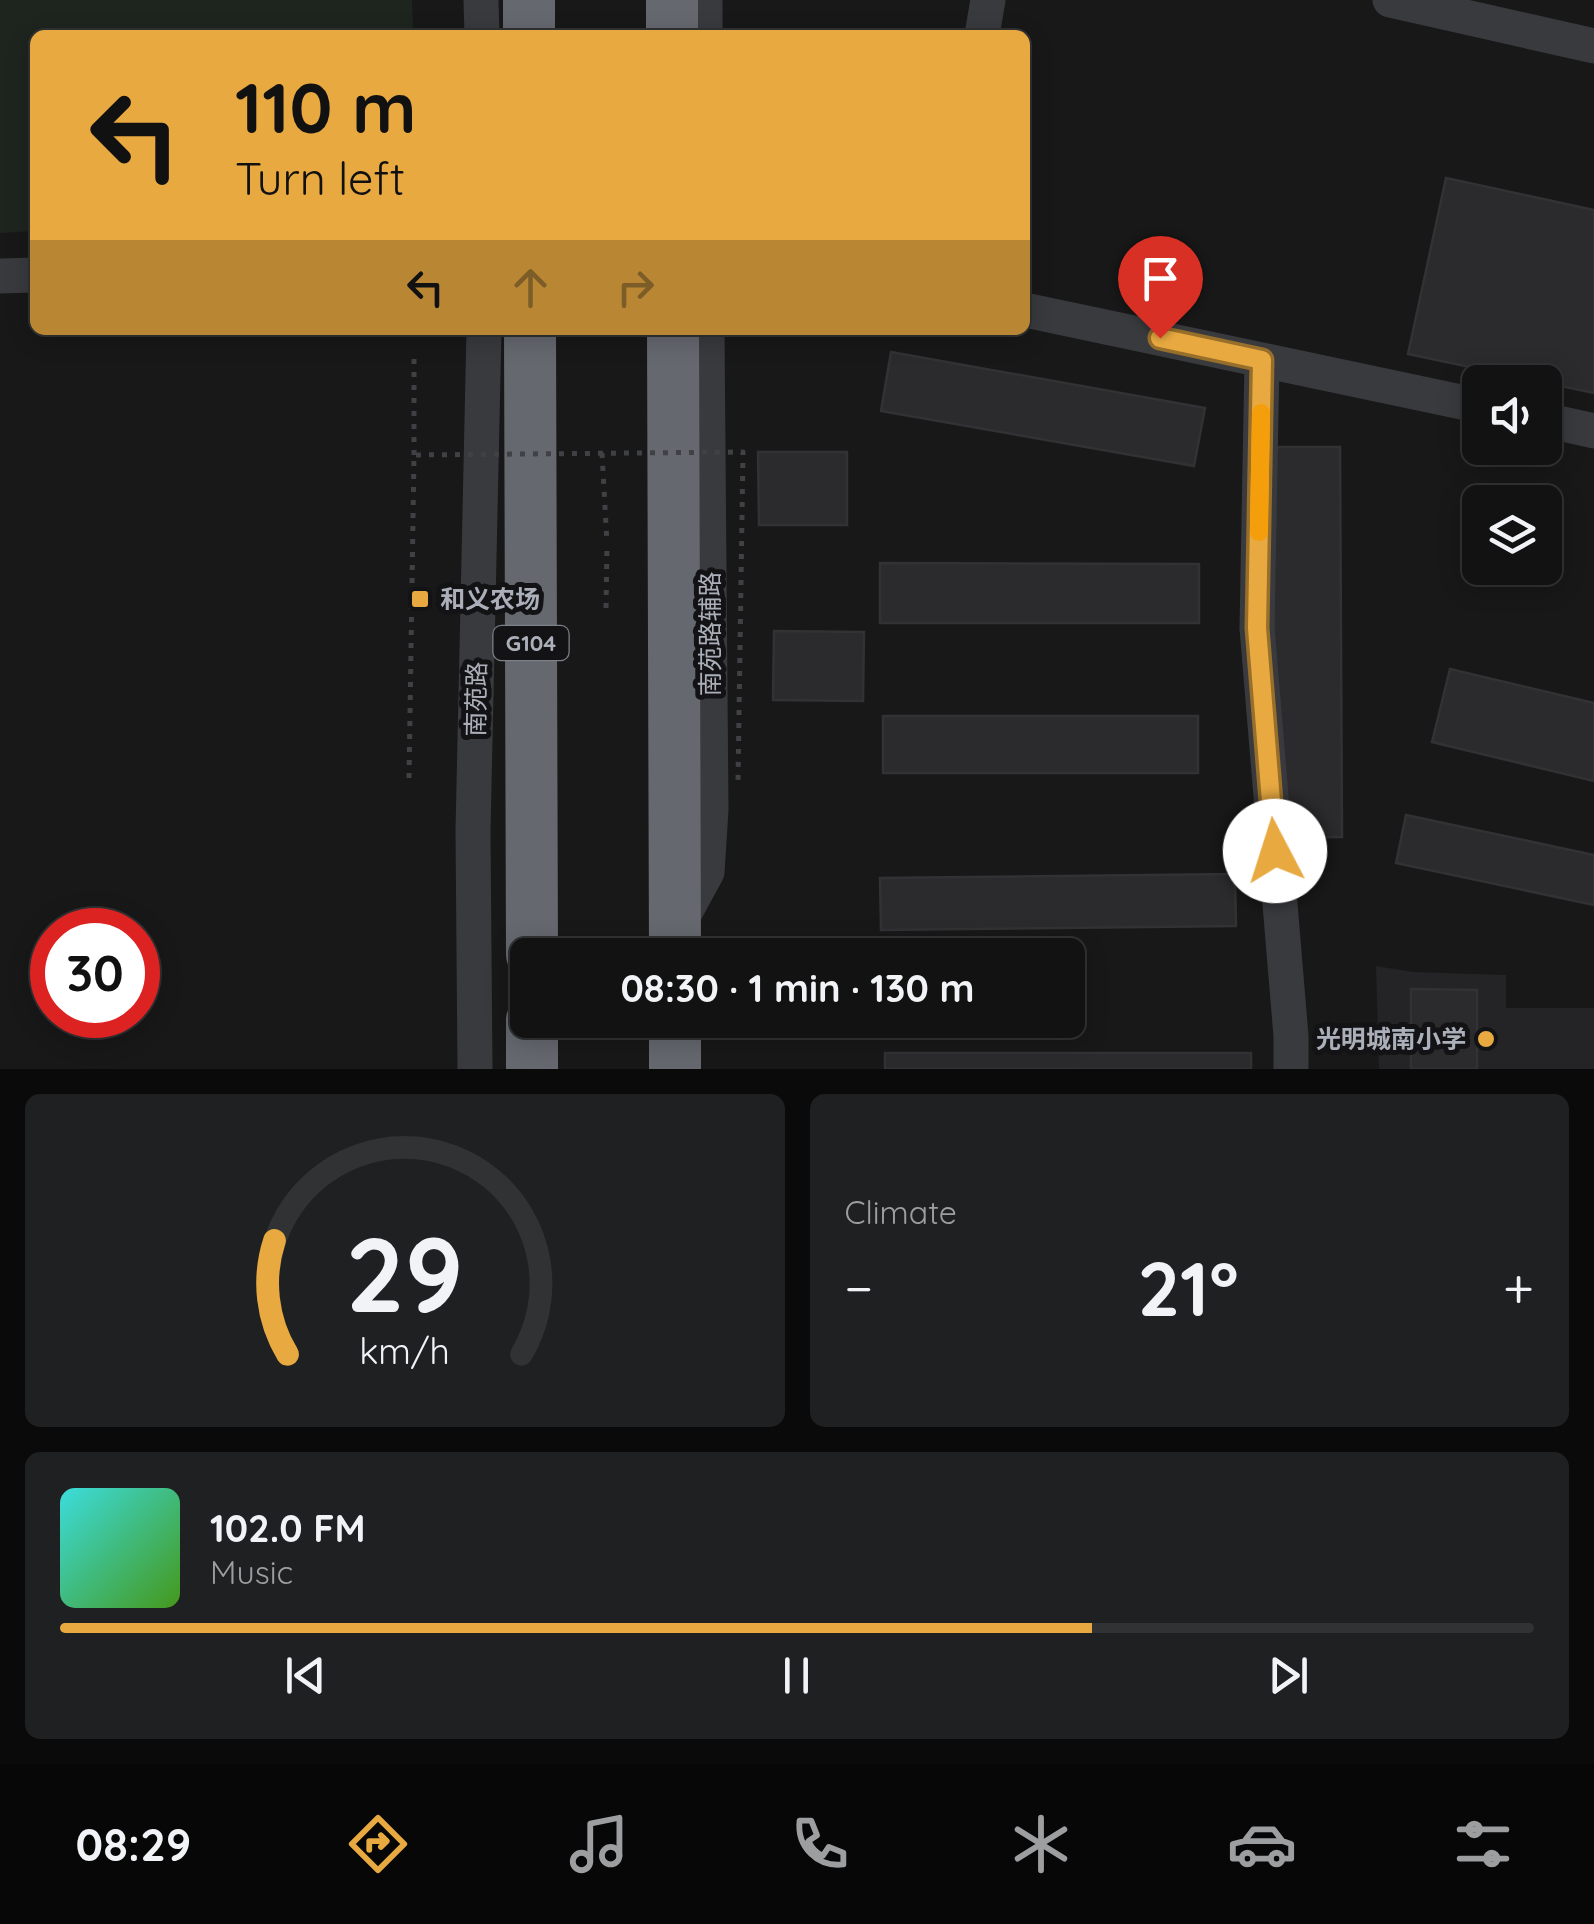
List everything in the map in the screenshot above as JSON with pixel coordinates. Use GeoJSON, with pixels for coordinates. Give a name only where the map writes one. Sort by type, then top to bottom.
{"type":"FeatureCollection","features":[{"type":"Feature","properties":{"kind":"highway"},"geometry":{"type":"LineString","coordinates":[[529,0],[529,30]]}},
{"type":"Feature","properties":{"kind":"highway"},"geometry":{"type":"LineString","coordinates":[[672,0],[672,30]]}},
{"type":"Feature","properties":{"kind":"highway","name":"G104"},"geometry":{"type":"LineString","coordinates":[[530,335],[532,938]]}},
{"type":"Feature","properties":{"kind":"highway"},"geometry":{"type":"LineString","coordinates":[[673,335],[675,938]]}},
{"type":"Feature","properties":{"kind":"highway"},"geometry":{"type":"LineString","coordinates":[[532,1038],[532,1069]]}},
{"type":"Feature","properties":{"kind":"highway"},"geometry":{"type":"LineString","coordinates":[[675,1038],[675,1069]]}},
{"type":"Feature","properties":{"kind":"street"},"geometry":{"type":"LineString","coordinates":[[481,0],[482,30]]}},
{"type":"Feature","properties":{"kind":"street"},"geometry":{"type":"LineString","coordinates":[[705,0],[705,30]]}},
{"type":"Feature","properties":{"kind":"street"},"geometry":{"type":"LineString","coordinates":[[983,30],[988,0]]}},
{"type":"Feature","properties":{"kind":"street"},"geometry":{"type":"LineString","coordinates":[[1390,0],[1594,46]]}},
{"type":"Feature","properties":{"kind":"street"},"geometry":{"type":"LineString","coordinates":[[0,276],[30,275]]}},
{"type":"Feature","properties":{"kind":"street"},"geometry":{"type":"LineString","coordinates":[[1030,311],[1462,402]]}},
{"type":"Feature","properties":{"kind":"street","name":"南苑路"},"geometry":{"type":"LineString","coordinates":[[475,1069],[472,831],[484,335]]}},
{"type":"Feature","properties":{"kind":"street","name":"南苑路辅路"},"geometry":{"type":"LineString","coordinates":[[677,938],[707,872],[711,810],[708,335]]}},
{"type":"Feature","properties":{"kind":"street"},"geometry":{"type":"LineString","coordinates":[[1262,360],[1257,628],[1291,1069]]}},
{"type":"Feature","properties":{"kind":"street"},"geometry":{"type":"LineString","coordinates":[[1562,424],[1594,431]]}},
{"type":"Feature","properties":{"kind":"path"},"geometry":{"type":"LineString","coordinates":[[408,778],[414,353]]}},
{"type":"Feature","properties":{"kind":"path"},"geometry":{"type":"LineString","coordinates":[[414,455],[743,452],[738,780]]}},
{"type":"Feature","properties":{"kind":"path"},"geometry":{"type":"LineString","coordinates":[[602,453],[606,608]]}},
{"type":"Feature","properties":{"kind":"shaded area"},"geometry":{"type":"Polygon","coordinates":[[[0,0],[412,0],[413,30],[30,30],[30,231],[0,233],[0,0]]]}},
{"type":"Feature","properties":{"kind":"shaded area","name":"光明城南小学"},"geometry":{"type":"Polygon","coordinates":[[[1376,966],[1413,972],[1506,975],[1506,1008],[1594,1008],[1594,1069],[1379,1069],[1376,966]]]}},
{"type":"Feature","properties":{"kind":"building"},"geometry":{"type":"Polygon","coordinates":[[[1446,178],[1594,210],[1594,393],[1562,386],[1562,365],[1462,365],[1408,354],[1446,178]]]}},
{"type":"Feature","properties":{"kind":"building"},"geometry":{"type":"Polygon","coordinates":[[[891,352],[1205,408],[1194,466],[881,411],[891,352]]]}},
{"type":"Feature","properties":{"kind":"building"},"geometry":{"type":"Polygon","coordinates":[[[1273,447],[1340,447],[1342,837],[1275,838],[1273,447]]]}},
{"type":"Feature","properties":{"kind":"building"},"geometry":{"type":"Polygon","coordinates":[[[758,452],[847,452],[847,525],[759,525],[758,452]]]}},
{"type":"Feature","properties":{"kind":"building"},"geometry":{"type":"Polygon","coordinates":[[[880,563],[1199,564],[1199,623],[880,623],[880,563]]]}},
{"type":"Feature","properties":{"kind":"building"},"geometry":{"type":"Polygon","coordinates":[[[774,631],[864,632],[863,701],[773,700],[774,631]]]}},
{"type":"Feature","properties":{"kind":"building"},"geometry":{"type":"Polygon","coordinates":[[[1450,669],[1594,703],[1594,781],[1432,742],[1450,669]]]}},
{"type":"Feature","properties":{"kind":"building"},"geometry":{"type":"Polygon","coordinates":[[[883,716],[1198,716],[1198,773],[883,773],[883,716]]]}},
{"type":"Feature","properties":{"kind":"building"},"geometry":{"type":"Polygon","coordinates":[[[1406,815],[1594,855],[1594,905],[1396,863],[1406,815]]]}},
{"type":"Feature","properties":{"kind":"building"},"geometry":{"type":"Polygon","coordinates":[[[1235,874],[1236,926],[881,930],[880,878],[1235,874]]]}},
{"type":"Feature","properties":{"kind":"building"},"geometry":{"type":"Polygon","coordinates":[[[1411,989],[1477,990],[1477,1069],[1411,1069],[1411,989]]]}},
{"type":"Feature","properties":{"kind":"building"},"geometry":{"type":"Polygon","coordinates":[[[885,1053],[1251,1053],[1251,1069],[885,1069],[885,1053]]]}},
{"type":"Feature","properties":{"kind":"slow traffic"},"geometry":{"type":"LineString","coordinates":[[1259,532],[1261,413]]}},
{"type":"Feature","properties":{"kind":"place","name":"和义农场"},"geometry":{"type":"Point","coordinates":[420,599]}},
{"type":"Feature","properties":{"kind":"place","name":"光明城南小学"},"geometry":{"type":"Point","coordinates":[1486,1039]}},
{"type":"Feature","properties":{"kind":"route"},"geometry":{"type":"LineString","coordinates":[[1160,338],[1262,360],[1257,628],[1275,851]]}}]}
